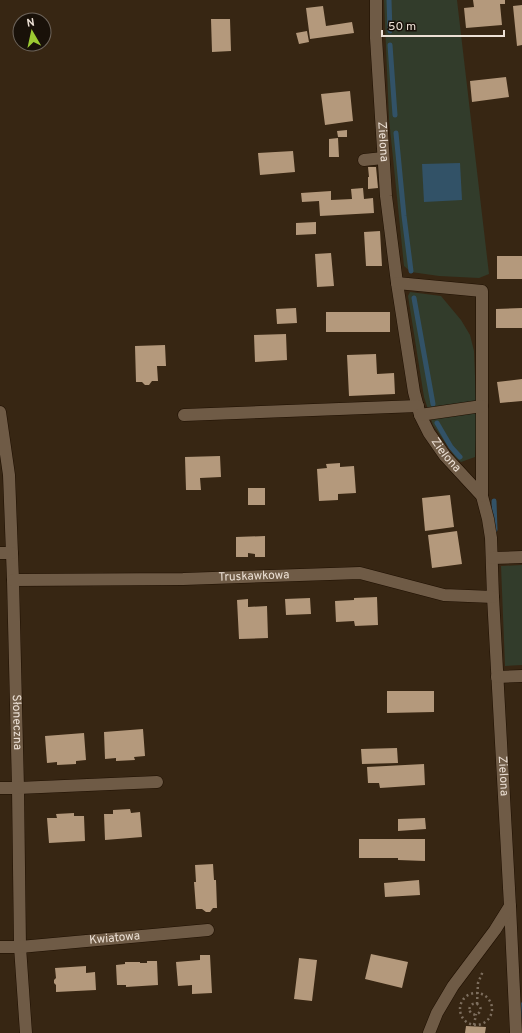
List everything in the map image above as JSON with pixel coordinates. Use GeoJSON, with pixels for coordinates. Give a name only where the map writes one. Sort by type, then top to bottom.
{"type":"FeatureCollection","features":[{"type":"Feature","properties":{"kind":"street","name":"Zielona"},"geometry":{"type":"LineString","coordinates":[[376,0],[376,38],[386,196],[397,283],[414,392],[419,411],[429,433],[445,456],[482,496],[488,518],[492,558],[516,1033]]}},
{"type":"Feature","properties":{"kind":"street"},"geometry":{"type":"LineString","coordinates":[[364,160],[383,158]]}},
{"type":"Feature","properties":{"kind":"street"},"geometry":{"type":"LineString","coordinates":[[397,283],[482,291],[482,496]]}},
{"type":"Feature","properties":{"kind":"street"},"geometry":{"type":"LineString","coordinates":[[184,415],[419,411],[482,406]]}},
{"type":"Feature","properties":{"kind":"street","name":"Słoneczna"},"geometry":{"type":"LineString","coordinates":[[0,412],[10,475],[6,553],[13,580],[20,947],[26,1033]]}},
{"type":"Feature","properties":{"kind":"street"},"geometry":{"type":"LineString","coordinates":[[492,558],[522,557]]}},
{"type":"Feature","properties":{"kind":"street","name":"Truskawkowa"},"geometry":{"type":"LineString","coordinates":[[13,580],[183,579],[360,573],[444,595],[493,597]]}},
{"type":"Feature","properties":{"kind":"street"},"geometry":{"type":"LineString","coordinates":[[497,677],[522,676]]}},
{"type":"Feature","properties":{"kind":"street"},"geometry":{"type":"LineString","coordinates":[[0,788],[157,782]]}},
{"type":"Feature","properties":{"kind":"street"},"geometry":{"type":"LineString","coordinates":[[429,1033],[437,1013],[453,986],[495,930],[510,906]]}},
{"type":"Feature","properties":{"kind":"street","name":"Kwiatowa"},"geometry":{"type":"LineString","coordinates":[[0,947],[20,947],[208,930]]}},
{"type":"Feature","properties":{"kind":"path"},"geometry":{"type":"LineString","coordinates":[[474,1025],[476,1014],[481,1010],[480,1006],[477,1004],[477,993],[478,983],[483,970]]}},
{"type":"Feature","properties":{"kind":"path"},"geometry":{"type":"LineString","coordinates":[[472,993],[477,993],[482,994],[490,1001],[492,1010],[488,1020],[484,1023],[474,1025],[469,1023],[461,1016],[460,1005],[467,996],[472,993]]}},
{"type":"Feature","properties":{"kind":"path"},"geometry":{"type":"LineString","coordinates":[[476,1014],[471,1012],[470,1009],[471,1006],[477,1004]]}},
{"type":"Feature","properties":{"kind":"green space"},"geometry":{"type":"Polygon","coordinates":[[[384,0],[457,0],[489,274],[479,278],[439,276],[411,272],[404,266],[389,119],[384,0]]]}},
{"type":"Feature","properties":{"kind":"green space"},"geometry":{"type":"Polygon","coordinates":[[[410,292],[441,296],[461,320],[470,335],[474,351],[477,425],[475,457],[461,462],[456,458],[433,425],[424,397],[408,296],[410,292]]]}},
{"type":"Feature","properties":{"kind":"green space"},"geometry":{"type":"Polygon","coordinates":[[[522,565],[522,665],[505,666],[501,566],[522,565]]]}},
{"type":"Feature","properties":{"kind":"water"},"geometry":{"type":"Polygon","coordinates":[[[460,163],[462,200],[424,202],[422,164],[460,163]]]}},
{"type":"Feature","properties":{"kind":"building"},"geometry":{"type":"Polygon","coordinates":[[[473,0],[505,0],[505,4],[500,4],[502,25],[466,28],[464,8],[474,7],[473,0]]]}},
{"type":"Feature","properties":{"kind":"building"},"geometry":{"type":"Polygon","coordinates":[[[522,5],[522,45],[517,46],[513,6],[522,5]]]}},
{"type":"Feature","properties":{"kind":"building"},"geometry":{"type":"Polygon","coordinates":[[[323,6],[326,26],[352,22],[354,33],[310,39],[306,8],[323,6]]]}},
{"type":"Feature","properties":{"kind":"building"},"geometry":{"type":"Polygon","coordinates":[[[211,19],[230,19],[231,51],[212,52],[211,19]]]}},
{"type":"Feature","properties":{"kind":"building"},"geometry":{"type":"Polygon","coordinates":[[[307,31],[309,42],[299,44],[296,33],[307,31]]]}},
{"type":"Feature","properties":{"kind":"building"},"geometry":{"type":"Polygon","coordinates":[[[506,77],[509,97],[472,102],[470,81],[506,77]]]}},
{"type":"Feature","properties":{"kind":"building"},"geometry":{"type":"Polygon","coordinates":[[[350,91],[353,121],[325,125],[321,94],[350,91]]]}},
{"type":"Feature","properties":{"kind":"building"},"geometry":{"type":"Polygon","coordinates":[[[347,130],[347,137],[338,137],[337,131],[347,130]]]}},
{"type":"Feature","properties":{"kind":"building"},"geometry":{"type":"Polygon","coordinates":[[[338,138],[339,157],[329,157],[329,139],[338,138]]]}},
{"type":"Feature","properties":{"kind":"building"},"geometry":{"type":"Polygon","coordinates":[[[293,151],[295,172],[260,175],[258,153],[293,151]]]}},
{"type":"Feature","properties":{"kind":"building"},"geometry":{"type":"Polygon","coordinates":[[[368,167],[376,167],[378,188],[368,189],[368,167]]]}},
{"type":"Feature","properties":{"kind":"building"},"geometry":{"type":"Polygon","coordinates":[[[363,188],[364,199],[373,198],[374,213],[320,216],[319,201],[302,202],[301,193],[331,191],[331,200],[352,199],[351,189],[363,188]]]}},
{"type":"Feature","properties":{"kind":"building"},"geometry":{"type":"Polygon","coordinates":[[[316,222],[316,234],[296,235],[296,223],[316,222]]]}},
{"type":"Feature","properties":{"kind":"building"},"geometry":{"type":"Polygon","coordinates":[[[380,231],[382,266],[366,266],[364,232],[380,231]]]}},
{"type":"Feature","properties":{"kind":"building"},"geometry":{"type":"Polygon","coordinates":[[[331,253],[334,286],[317,287],[315,254],[331,253]]]}},
{"type":"Feature","properties":{"kind":"building"},"geometry":{"type":"Polygon","coordinates":[[[497,256],[522,256],[522,279],[497,279],[497,256]]]}},
{"type":"Feature","properties":{"kind":"building"},"geometry":{"type":"Polygon","coordinates":[[[296,308],[297,323],[277,324],[276,309],[296,308]]]}},
{"type":"Feature","properties":{"kind":"building"},"geometry":{"type":"Polygon","coordinates":[[[522,308],[522,328],[496,328],[496,309],[522,308]]]}},
{"type":"Feature","properties":{"kind":"building"},"geometry":{"type":"Polygon","coordinates":[[[326,312],[390,312],[390,332],[326,332],[326,312]]]}},
{"type":"Feature","properties":{"kind":"building"},"geometry":{"type":"Polygon","coordinates":[[[286,334],[287,360],[255,362],[254,335],[286,334]]]}},
{"type":"Feature","properties":{"kind":"building"},"geometry":{"type":"Polygon","coordinates":[[[165,345],[166,366],[157,366],[158,381],[152,381],[149,385],[145,385],[142,382],[136,382],[135,346],[165,345]]]}},
{"type":"Feature","properties":{"kind":"building"},"geometry":{"type":"Polygon","coordinates":[[[376,354],[377,374],[394,373],[395,394],[349,396],[347,355],[376,354]]]}},
{"type":"Feature","properties":{"kind":"building"},"geometry":{"type":"Polygon","coordinates":[[[522,379],[522,401],[500,403],[497,382],[522,379]]]}},
{"type":"Feature","properties":{"kind":"building"},"geometry":{"type":"Polygon","coordinates":[[[220,456],[221,477],[200,478],[201,490],[186,490],[185,457],[220,456]]]}},
{"type":"Feature","properties":{"kind":"building"},"geometry":{"type":"Polygon","coordinates":[[[340,463],[340,467],[354,466],[356,493],[338,494],[338,500],[319,501],[317,469],[327,468],[326,464],[340,463]]]}},
{"type":"Feature","properties":{"kind":"building"},"geometry":{"type":"Polygon","coordinates":[[[248,488],[265,488],[265,505],[248,505],[248,488]]]}},
{"type":"Feature","properties":{"kind":"building"},"geometry":{"type":"Polygon","coordinates":[[[450,495],[454,527],[425,531],[422,498],[450,495]]]}},
{"type":"Feature","properties":{"kind":"building"},"geometry":{"type":"Polygon","coordinates":[[[457,531],[462,564],[432,568],[428,535],[457,531]]]}},
{"type":"Feature","properties":{"kind":"building"},"geometry":{"type":"Polygon","coordinates":[[[265,536],[265,557],[255,557],[255,554],[248,553],[248,557],[236,557],[236,537],[265,536]]]}},
{"type":"Feature","properties":{"kind":"building"},"geometry":{"type":"Polygon","coordinates":[[[377,597],[378,625],[355,626],[354,621],[336,622],[335,601],[377,597]]]}},
{"type":"Feature","properties":{"kind":"building"},"geometry":{"type":"Polygon","coordinates":[[[310,598],[311,614],[286,615],[285,599],[310,598]]]}},
{"type":"Feature","properties":{"kind":"building"},"geometry":{"type":"Polygon","coordinates":[[[248,599],[248,607],[267,606],[268,638],[239,639],[237,600],[248,599]]]}},
{"type":"Feature","properties":{"kind":"building"},"geometry":{"type":"Polygon","coordinates":[[[387,691],[434,691],[434,712],[387,713],[387,691]]]}},
{"type":"Feature","properties":{"kind":"building"},"geometry":{"type":"Polygon","coordinates":[[[143,729],[145,756],[134,757],[135,760],[116,761],[116,758],[105,759],[104,732],[143,729]]]}},
{"type":"Feature","properties":{"kind":"building"},"geometry":{"type":"Polygon","coordinates":[[[84,733],[86,760],[76,761],[76,764],[57,765],[57,762],[47,763],[45,736],[84,733]]]}},
{"type":"Feature","properties":{"kind":"building"},"geometry":{"type":"Polygon","coordinates":[[[397,748],[398,763],[362,764],[361,749],[397,748]]]}},
{"type":"Feature","properties":{"kind":"building"},"geometry":{"type":"Polygon","coordinates":[[[424,764],[425,785],[380,788],[379,783],[368,783],[367,767],[424,764]]]}},
{"type":"Feature","properties":{"kind":"building"},"geometry":{"type":"Polygon","coordinates":[[[130,809],[131,813],[140,812],[142,837],[105,840],[104,814],[113,814],[113,810],[130,809]]]}},
{"type":"Feature","properties":{"kind":"building"},"geometry":{"type":"Polygon","coordinates":[[[74,813],[74,816],[84,816],[85,841],[49,843],[47,818],[57,818],[56,814],[74,813]]]}},
{"type":"Feature","properties":{"kind":"building"},"geometry":{"type":"Polygon","coordinates":[[[425,818],[426,829],[398,831],[398,819],[425,818]]]}},
{"type":"Feature","properties":{"kind":"building"},"geometry":{"type":"Polygon","coordinates":[[[359,839],[425,839],[425,861],[398,860],[398,858],[359,858],[359,839]]]}},
{"type":"Feature","properties":{"kind":"building"},"geometry":{"type":"Polygon","coordinates":[[[213,864],[214,880],[216,880],[217,908],[213,908],[210,912],[206,912],[202,909],[196,909],[194,882],[196,882],[195,865],[213,864]]]}},
{"type":"Feature","properties":{"kind":"building"},"geometry":{"type":"Polygon","coordinates":[[[419,880],[420,895],[385,897],[384,883],[419,880]]]}},
{"type":"Feature","properties":{"kind":"building"},"geometry":{"type":"Polygon","coordinates":[[[371,954],[408,962],[402,988],[365,979],[371,954]]]}},
{"type":"Feature","properties":{"kind":"building"},"geometry":{"type":"Polygon","coordinates":[[[200,955],[210,955],[212,993],[192,994],[192,985],[178,986],[176,962],[200,960],[200,955]]]}},
{"type":"Feature","properties":{"kind":"building"},"geometry":{"type":"Polygon","coordinates":[[[299,958],[317,960],[312,1001],[294,999],[299,958]]]}},
{"type":"Feature","properties":{"kind":"building"},"geometry":{"type":"Polygon","coordinates":[[[147,961],[157,961],[158,985],[126,987],[126,985],[117,985],[116,965],[125,964],[125,962],[147,963],[147,961]]]}},
{"type":"Feature","properties":{"kind":"building"},"geometry":{"type":"Polygon","coordinates":[[[86,966],[86,973],[95,972],[96,990],[56,992],[56,985],[54,983],[56,978],[55,968],[86,966]]]}},
{"type":"Feature","properties":{"kind":"building"},"geometry":{"type":"Polygon","coordinates":[[[466,1026],[486,1027],[485,1033],[465,1033],[466,1026]]]}},
{"type":"Feature","properties":{"kind":"waterway"},"geometry":{"type":"LineString","coordinates":[[389,0],[390,31]]}},
{"type":"Feature","properties":{"kind":"waterway"},"geometry":{"type":"LineString","coordinates":[[390,45],[395,115]]}},
{"type":"Feature","properties":{"kind":"waterway"},"geometry":{"type":"LineString","coordinates":[[396,133],[411,271]]}},
{"type":"Feature","properties":{"kind":"waterway"},"geometry":{"type":"LineString","coordinates":[[414,298],[433,404]]}},
{"type":"Feature","properties":{"kind":"waterway"},"geometry":{"type":"LineString","coordinates":[[437,423],[451,447],[460,457]]}},
{"type":"Feature","properties":{"kind":"waterway"},"geometry":{"type":"LineString","coordinates":[[494,501],[495,530]]}},
{"type":"Feature","properties":{"kind":"waterway"},"geometry":{"type":"LineString","coordinates":[[521,1005],[522,1026]]}}]}
